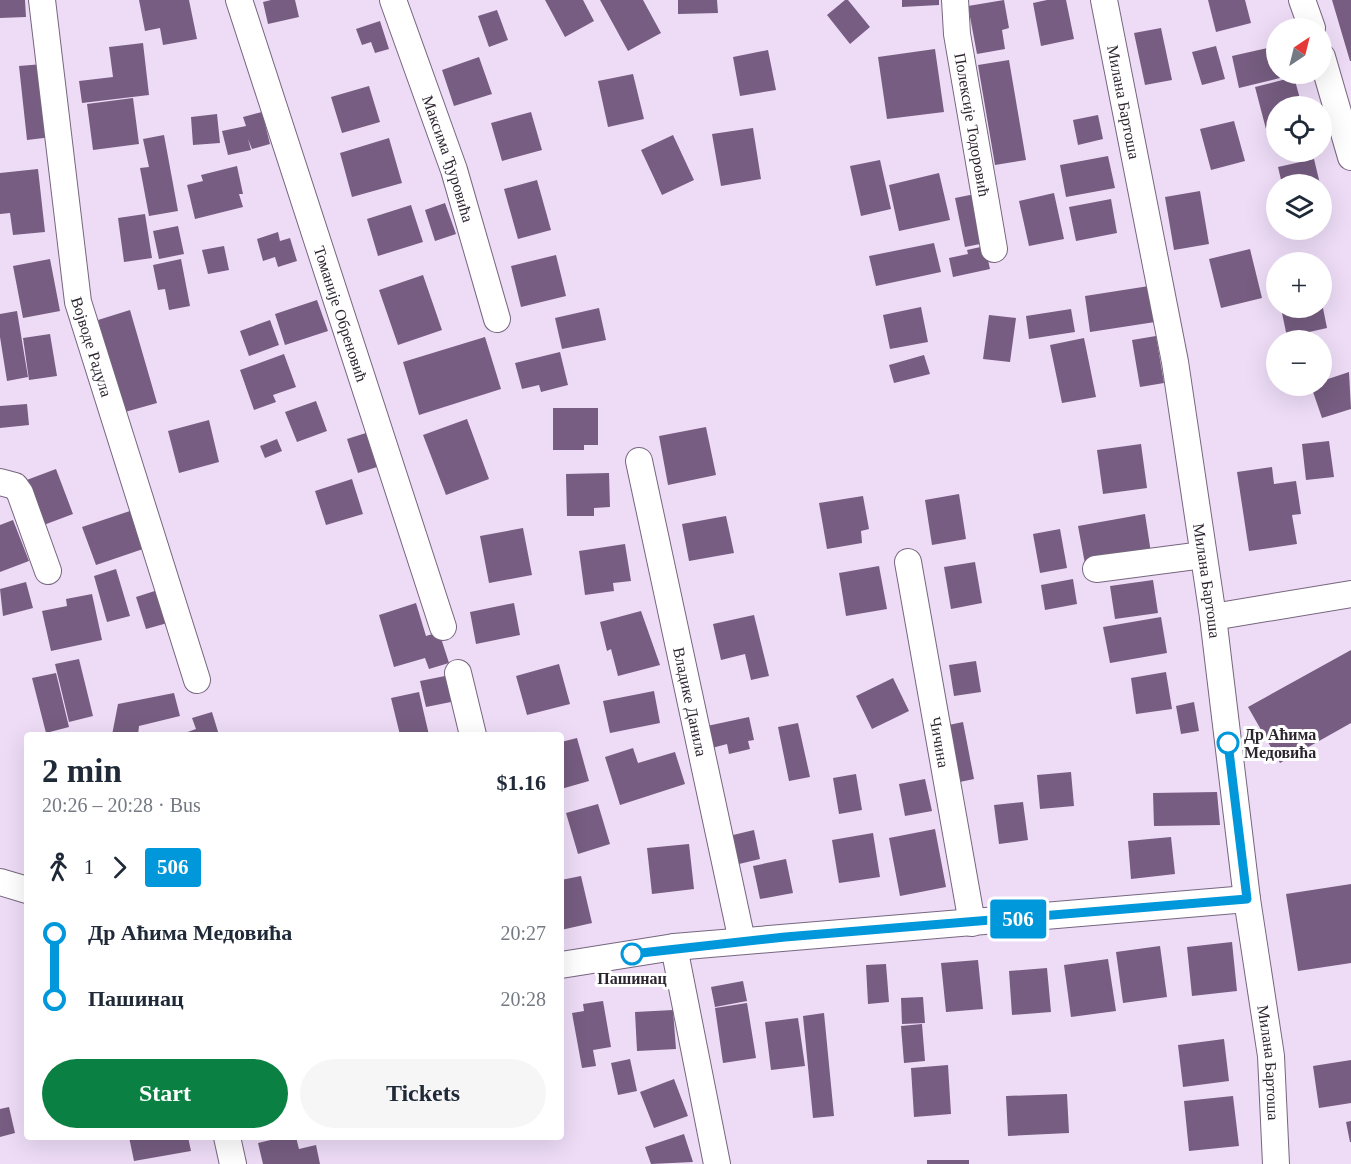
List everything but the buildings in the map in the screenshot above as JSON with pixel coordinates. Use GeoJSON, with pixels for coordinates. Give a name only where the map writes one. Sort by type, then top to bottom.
{"type":"FeatureCollection","features":[{"type":"Feature","properties":{"kind":"street","name":"Војводе Радула"},"geometry":{"type":"LineString","coordinates":[[42,0],[78,302],[198,680]]}},
{"type":"Feature","properties":{"kind":"street","name":"Томаније Обреновић"},"geometry":{"type":"LineString","coordinates":[[239,0],[443,627]]}},
{"type":"Feature","properties":{"kind":"street","name":"Максима Ђуровића"},"geometry":{"type":"LineString","coordinates":[[393,0],[453,171],[497,319]]}},
{"type":"Feature","properties":{"kind":"street","name":"Полексије Тодоровић"},"geometry":{"type":"LineString","coordinates":[[955,0],[957,34],[994,249]]}},
{"type":"Feature","properties":{"kind":"street","name":"Милана Бартоша"},"geometry":{"type":"LineString","coordinates":[[1104,0],[1175,362],[1213,617],[1247,899],[1271,1056],[1276,1164]]}},
{"type":"Feature","properties":{"kind":"street"},"geometry":{"type":"LineString","coordinates":[[1302,0],[1308,18]]}},
{"type":"Feature","properties":{"kind":"street"},"geometry":{"type":"LineString","coordinates":[[1330,84],[1351,157]]}},
{"type":"Feature","properties":{"kind":"street","name":"Владике Данила"},"geometry":{"type":"LineString","coordinates":[[639,461],[742,941]]}},
{"type":"Feature","properties":{"kind":"street"},"geometry":{"type":"LineString","coordinates":[[0,482],[15,486],[20,493],[48,571]]}},
{"type":"Feature","properties":{"kind":"street"},"geometry":{"type":"LineString","coordinates":[[1096,569],[1203,555]]}},
{"type":"Feature","properties":{"kind":"street","name":"Чичина"},"geometry":{"type":"LineString","coordinates":[[908,562],[972,923]]}},
{"type":"Feature","properties":{"kind":"street"},"geometry":{"type":"LineString","coordinates":[[1213,617],[1351,594]]}},
{"type":"Feature","properties":{"kind":"street"},"geometry":{"type":"LineString","coordinates":[[458,673],[472,732]]}},
{"type":"Feature","properties":{"kind":"street"},"geometry":{"type":"LineString","coordinates":[[0,882],[24,889]]}},
{"type":"Feature","properties":{"kind":"street"},"geometry":{"type":"LineString","coordinates":[[564,965],[674,947],[1247,899]]}},
{"type":"Feature","properties":{"kind":"street"},"geometry":{"type":"LineString","coordinates":[[674,947],[717,1164]]}},
{"type":"Feature","properties":{"kind":"street"},"geometry":{"type":"LineString","coordinates":[[228,1140],[233,1164]]}},
{"type":"Feature","properties":{"kind":"bus line","name":"506"},"geometry":{"type":"LineString","coordinates":[[632,954],[674,947],[785,937],[1247,899],[1228,743]]}},
{"type":"Feature","properties":{"kind":"place","name":"Др Аћима Медовића"},"geometry":{"type":"Point","coordinates":[1228,743]}},
{"type":"Feature","properties":{"kind":"place","name":"Пашинац"},"geometry":{"type":"Point","coordinates":[632,954]}}]}
